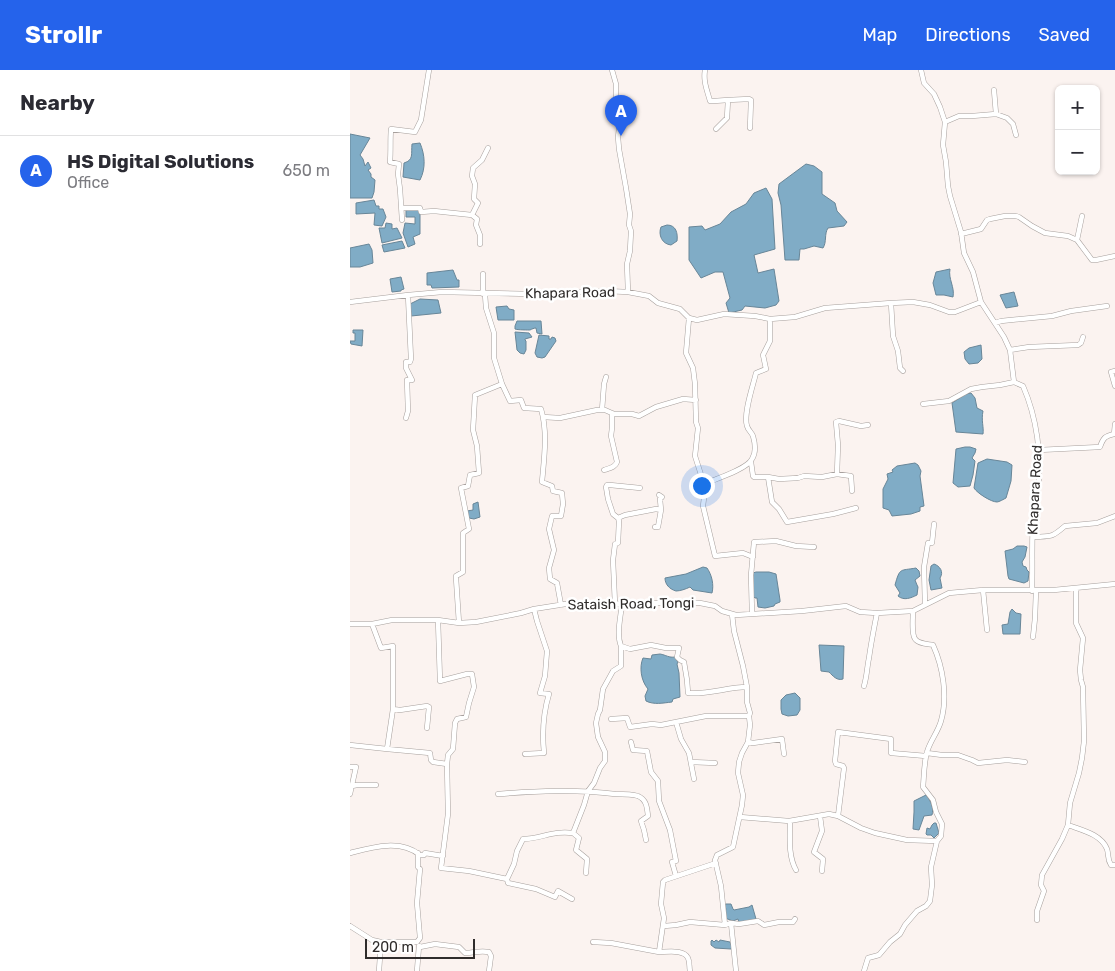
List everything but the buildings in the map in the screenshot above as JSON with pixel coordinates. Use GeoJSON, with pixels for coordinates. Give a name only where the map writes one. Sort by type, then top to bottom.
{"type":"FeatureCollection","features":[{"type":"Feature","properties":{"kind":"street"},"geometry":{"type":"LineString","coordinates":[[402,220],[398,174],[399,164],[390,162],[391,129],[415,132],[421,120],[429,70]]}},
{"type":"Feature","properties":{"kind":"street"},"geometry":{"type":"LineString","coordinates":[[612,70],[616,84],[616,101],[620,120],[619,149],[630,214],[630,251],[627,264],[628,292]]}},
{"type":"Feature","properties":{"kind":"street"},"geometry":{"type":"LineString","coordinates":[[705,70],[705,88],[710,100],[751,100],[750,128]]}},
{"type":"Feature","properties":{"kind":"street"},"geometry":{"type":"LineString","coordinates":[[921,70],[924,83],[934,94],[944,122],[943,145],[948,186],[964,253],[973,272],[981,302],[1004,336],[1010,350],[1014,382],[1000,386],[982,386],[971,389],[949,401],[923,404]]}},
{"type":"Feature","properties":{"kind":"street"},"geometry":{"type":"LineString","coordinates":[[994,90],[996,114]]}},
{"type":"Feature","properties":{"kind":"street"},"geometry":{"type":"LineString","coordinates":[[716,129],[727,118],[728,100]]}},
{"type":"Feature","properties":{"kind":"street"},"geometry":{"type":"LineString","coordinates":[[944,122],[959,116],[996,114],[1008,118],[1013,124],[1016,135]]}},
{"type":"Feature","properties":{"kind":"street"},"geometry":{"type":"LineString","coordinates":[[472,215],[478,203],[474,199],[473,168],[482,160],[488,148]]}},
{"type":"Feature","properties":{"kind":"street"},"geometry":{"type":"LineString","coordinates":[[402,208],[420,208],[421,212],[434,211],[472,215],[477,219],[476,225],[480,235],[480,244]]}},
{"type":"Feature","properties":{"kind":"street"},"geometry":{"type":"LineString","coordinates":[[961,234],[980,229],[990,219],[1016,216],[1045,233],[1068,236],[1078,240],[1092,260],[1115,256]]}},
{"type":"Feature","properties":{"kind":"street"},"geometry":{"type":"LineString","coordinates":[[1078,240],[1082,216]]}},
{"type":"Feature","properties":{"kind":"street"},"geometry":{"type":"LineString","coordinates":[[483,274],[486,308],[494,333],[494,358],[502,384],[510,401],[521,400],[524,408],[541,409],[545,432],[542,482],[552,486],[553,490],[562,492],[561,516],[552,516],[549,529],[554,550],[549,568],[550,579],[557,583],[561,605]]}},
{"type":"Feature","properties":{"kind":"street","name":"Khapara Road"},"geometry":{"type":"LineString","coordinates":[[350,302],[442,292],[532,294],[628,292],[648,296],[658,303],[680,309],[689,318]]}},
{"type":"Feature","properties":{"kind":"street"},"geometry":{"type":"LineString","coordinates":[[406,418],[408,410],[407,380],[412,380],[406,368],[406,362],[410,362],[411,359],[408,295]]}},
{"type":"Feature","properties":{"kind":"street"},"geometry":{"type":"LineString","coordinates":[[753,557],[743,554],[715,556],[703,506],[704,484],[695,456],[698,428],[696,422],[695,384],[693,368],[686,353],[689,318],[697,320],[724,314],[755,316],[770,320],[795,317],[825,308],[913,302],[930,305],[949,312],[961,310],[981,302]]}},
{"type":"Feature","properties":{"kind":"street"},"geometry":{"type":"LineString","coordinates":[[892,303],[893,336],[898,351],[900,368],[903,371]]}},
{"type":"Feature","properties":{"kind":"street"},"geometry":{"type":"LineString","coordinates":[[995,323],[1052,316],[1071,311],[1107,306]]}},
{"type":"Feature","properties":{"kind":"street"},"geometry":{"type":"LineString","coordinates":[[704,484],[726,476],[751,462],[754,457],[753,435],[747,427],[746,413],[756,373],[766,368],[763,355],[770,340],[770,320]]}},
{"type":"Feature","properties":{"kind":"street"},"geometry":{"type":"LineString","coordinates":[[1010,350],[1029,347],[1078,345],[1081,344],[1082,337]]}},
{"type":"Feature","properties":{"kind":"street"},"geometry":{"type":"LineString","coordinates":[[1115,371],[1111,372],[1115,386]]}},
{"type":"Feature","properties":{"kind":"street"},"geometry":{"type":"LineString","coordinates":[[605,410],[602,410],[606,377]]}},
{"type":"Feature","properties":{"kind":"street","name":"Khapara Road"},"geometry":{"type":"LineString","coordinates":[[1014,382],[1023,386],[1027,394],[1039,450],[1038,491],[1034,506],[1033,536],[1033,637]]}},
{"type":"Feature","properties":{"kind":"street"},"geometry":{"type":"LineString","coordinates":[[458,623],[456,576],[463,572],[463,533],[469,529],[461,488],[470,484],[470,475],[479,473],[477,446],[473,430],[475,394],[502,384]]}},
{"type":"Feature","properties":{"kind":"street"},"geometry":{"type":"LineString","coordinates":[[543,417],[560,418],[597,410],[605,410],[614,414],[639,416],[683,399],[696,400]]}},
{"type":"Feature","properties":{"kind":"street"},"geometry":{"type":"LineString","coordinates":[[604,470],[613,467],[617,462],[610,436],[612,413]]}},
{"type":"Feature","properties":{"kind":"street"},"geometry":{"type":"LineString","coordinates":[[837,474],[838,445],[836,422],[868,426]]}},
{"type":"Feature","properties":{"kind":"street"},"geometry":{"type":"LineString","coordinates":[[1039,450],[1100,447],[1102,439],[1114,434],[1115,424]]}},
{"type":"Feature","properties":{"kind":"street"},"geometry":{"type":"LineString","coordinates":[[751,462],[753,476],[780,479],[804,476],[822,477],[837,474],[852,476],[852,491]]}},
{"type":"Feature","properties":{"kind":"street"},"geometry":{"type":"LineString","coordinates":[[768,477],[772,502],[779,509],[786,522],[856,508]]}},
{"type":"Feature","properties":{"kind":"street"},"geometry":{"type":"LineString","coordinates":[[615,604],[613,560],[620,526],[618,518],[613,514],[608,498],[607,485],[640,488]]}},
{"type":"Feature","properties":{"kind":"street"},"geometry":{"type":"LineString","coordinates":[[655,527],[658,527],[660,524],[660,499],[662,497],[659,495]]}},
{"type":"Feature","properties":{"kind":"street"},"geometry":{"type":"LineString","coordinates":[[618,518],[656,509],[661,510]]}},
{"type":"Feature","properties":{"kind":"street"},"geometry":{"type":"LineString","coordinates":[[1033,536],[1050,536],[1060,532],[1065,526],[1097,523],[1115,516]]}},
{"type":"Feature","properties":{"kind":"street"},"geometry":{"type":"LineString","coordinates":[[925,604],[924,567],[928,543],[932,543],[934,524]]}},
{"type":"Feature","properties":{"kind":"street"},"geometry":{"type":"LineString","coordinates":[[752,614],[751,575],[754,542],[776,541],[796,546],[814,547]]}},
{"type":"Feature","properties":{"kind":"street","name":"Sataish Road, Tongi"},"geometry":{"type":"LineString","coordinates":[[350,624],[372,624],[392,620],[476,622],[534,609],[578,603],[700,603],[715,606],[722,611],[736,615],[846,606],[860,612],[877,613],[913,610],[950,593],[983,590],[1034,591],[1115,584]]}},
{"type":"Feature","properties":{"kind":"street"},"geometry":{"type":"LineString","coordinates":[[1037,920],[1037,911],[1044,891],[1041,885],[1042,875],[1068,825],[1070,802],[1079,773],[1084,740],[1083,687],[1080,670],[1083,638],[1076,623],[1076,588]]}},
{"type":"Feature","properties":{"kind":"street"},"geometry":{"type":"LineString","coordinates":[[983,590],[987,630]]}},
{"type":"Feature","properties":{"kind":"street"},"geometry":{"type":"LineString","coordinates":[[573,833],[588,791],[605,761],[605,752],[598,737],[596,724],[604,689],[613,671],[621,666],[620,632],[622,603]]}},
{"type":"Feature","properties":{"kind":"street"},"geometry":{"type":"LineString","coordinates":[[525,754],[544,753],[543,721],[549,694],[540,693],[545,676],[546,651],[534,609]]}},
{"type":"Feature","properties":{"kind":"street"},"geometry":{"type":"LineString","coordinates":[[864,971],[868,958],[879,955],[900,934],[905,925],[917,912],[930,901],[932,885],[931,867],[937,841],[941,836],[942,824],[933,800],[923,787],[926,754],[941,720],[944,687],[933,645],[915,640],[913,635],[913,610]]}},
{"type":"Feature","properties":{"kind":"street"},"geometry":{"type":"LineString","coordinates":[[864,686],[877,613]]}},
{"type":"Feature","properties":{"kind":"street"},"geometry":{"type":"LineString","coordinates":[[725,925],[721,886],[716,863],[717,854],[734,847],[743,794],[738,773],[739,762],[748,742],[750,725],[747,687],[732,614]]}},
{"type":"Feature","properties":{"kind":"street"},"geometry":{"type":"LineString","coordinates":[[438,620],[440,681],[472,674],[474,687],[466,717],[457,719],[455,723],[453,749],[448,755],[446,764],[448,814],[441,868],[469,871],[507,879],[508,883],[536,889],[555,897],[558,891],[572,899]]}},
{"type":"Feature","properties":{"kind":"street"},"geometry":{"type":"LineString","coordinates":[[372,624],[381,648],[393,646],[393,709],[387,749]]}},
{"type":"Feature","properties":{"kind":"street"},"geometry":{"type":"LineString","coordinates":[[621,646],[630,649],[651,645],[679,648],[677,657],[684,662],[688,692],[700,693],[747,687]]}},
{"type":"Feature","properties":{"kind":"street"},"geometry":{"type":"LineString","coordinates":[[393,709],[429,707],[427,728]]}},
{"type":"Feature","properties":{"kind":"street"},"geometry":{"type":"LineString","coordinates":[[611,719],[627,718],[630,727],[652,724],[661,725],[706,716],[749,716]]}},
{"type":"Feature","properties":{"kind":"street"},"geometry":{"type":"LineString","coordinates":[[676,722],[681,738],[689,753],[694,779]]}},
{"type":"Feature","properties":{"kind":"street"},"geometry":{"type":"LineString","coordinates":[[838,816],[844,768],[836,764],[835,761],[838,732],[891,739],[891,753],[958,755],[978,763],[1007,760],[1025,762]]}},
{"type":"Feature","properties":{"kind":"street"},"geometry":{"type":"LineString","coordinates":[[748,742],[761,743],[772,739],[782,739],[784,754]]}},
{"type":"Feature","properties":{"kind":"street"},"geometry":{"type":"LineString","coordinates":[[630,742],[633,750],[647,751],[652,772],[658,781],[659,802],[670,830],[676,861],[672,862],[676,876]]}},
{"type":"Feature","properties":{"kind":"street"},"geometry":{"type":"LineString","coordinates":[[350,745],[430,753],[430,760],[446,764]]}},
{"type":"Feature","properties":{"kind":"street"},"geometry":{"type":"LineString","coordinates":[[691,762],[715,763]]}},
{"type":"Feature","properties":{"kind":"street"},"geometry":{"type":"LineString","coordinates":[[350,766],[356,768],[350,794]]}},
{"type":"Feature","properties":{"kind":"street"},"geometry":{"type":"LineString","coordinates":[[352,786],[357,784],[376,785]]}},
{"type":"Feature","properties":{"kind":"street"},"geometry":{"type":"LineString","coordinates":[[498,794],[536,791],[588,791],[638,796],[646,803],[648,816],[641,821],[646,840]]}},
{"type":"Feature","properties":{"kind":"street"},"geometry":{"type":"LineString","coordinates":[[740,817],[790,821],[829,814],[838,816],[875,834],[907,840],[937,841]]}},
{"type":"Feature","properties":{"kind":"street"},"geometry":{"type":"LineString","coordinates":[[820,816],[822,831],[814,852],[823,859],[822,871]]}},
{"type":"Feature","properties":{"kind":"street"},"geometry":{"type":"LineString","coordinates":[[790,821],[790,852],[796,870]]}},
{"type":"Feature","properties":{"kind":"street"},"geometry":{"type":"LineString","coordinates":[[1068,825],[1099,839],[1106,848],[1108,860],[1115,865]]}},
{"type":"Feature","properties":{"kind":"street"},"geometry":{"type":"LineString","coordinates":[[507,879],[523,839],[531,839],[554,832],[573,833],[579,838],[575,848],[587,858],[586,873]]}},
{"type":"Feature","properties":{"kind":"street"},"geometry":{"type":"LineString","coordinates":[[350,852],[384,845],[408,848],[415,850],[420,855],[425,853],[443,856]]}},
{"type":"Feature","properties":{"kind":"street"},"geometry":{"type":"LineString","coordinates":[[417,971],[420,938],[417,903],[420,868],[418,867],[418,853]]}},
{"type":"Feature","properties":{"kind":"street"},"geometry":{"type":"LineString","coordinates":[[659,952],[664,926],[664,914],[661,904],[663,882],[716,863]]}},
{"type":"Feature","properties":{"kind":"street"},"geometry":{"type":"LineString","coordinates":[[664,926],[690,922],[725,925],[758,921],[764,925],[793,922],[795,919]]}},
{"type":"Feature","properties":{"kind":"street"},"geometry":{"type":"LineString","coordinates":[[731,923],[736,971]]}},
{"type":"Feature","properties":{"kind":"street"},"geometry":{"type":"LineString","coordinates":[[350,926],[372,940],[381,942],[459,947],[465,953],[474,953],[478,950],[489,952],[491,956],[489,971]]}},
{"type":"Feature","properties":{"kind":"street"},"geometry":{"type":"LineString","coordinates":[[379,971],[381,942]]}},
{"type":"Feature","properties":{"kind":"street"},"geometry":{"type":"LineString","coordinates":[[593,942],[685,954],[688,957],[690,971]]}},
{"type":"Feature","properties":{"kind":"water"},"geometry":{"type":"Polygon","coordinates":[[[350,134],[370,138],[360,155],[365,166],[368,162],[371,168],[368,170],[371,177],[375,180],[372,198],[350,198],[350,134]]]}},
{"type":"Feature","properties":{"kind":"water"},"geometry":{"type":"Polygon","coordinates":[[[420,143],[424,162],[420,180],[403,177],[404,163],[411,158],[412,144],[420,143]]]}},
{"type":"Feature","properties":{"kind":"water"},"geometry":{"type":"Polygon","coordinates":[[[806,164],[814,166],[822,172],[822,194],[835,203],[837,211],[847,222],[844,226],[828,228],[823,248],[814,246],[800,249],[799,260],[785,260],[781,205],[778,193],[779,184],[806,164]]]}},
{"type":"Feature","properties":{"kind":"water"},"geometry":{"type":"Polygon","coordinates":[[[766,188],[772,199],[775,249],[754,255],[758,273],[774,269],[779,301],[776,305],[765,308],[745,306],[742,310],[729,313],[726,303],[730,298],[723,272],[715,272],[701,278],[689,260],[689,227],[702,226],[705,230],[720,224],[731,212],[746,204],[754,193],[766,188]]]}},
{"type":"Feature","properties":{"kind":"water"},"geometry":{"type":"Polygon","coordinates":[[[374,200],[379,209],[383,209],[386,217],[382,226],[374,225],[375,213],[356,214],[356,203],[374,200]]]}},
{"type":"Feature","properties":{"kind":"water"},"geometry":{"type":"Polygon","coordinates":[[[418,209],[420,212],[420,234],[413,237],[415,244],[408,247],[403,233],[405,223],[415,224],[415,217],[406,217],[406,210],[418,209]]]}},
{"type":"Feature","properties":{"kind":"water"},"geometry":{"type":"Polygon","coordinates":[[[386,223],[392,224],[392,229],[397,228],[402,238],[382,243],[379,228],[385,228],[386,223]]]}},
{"type":"Feature","properties":{"kind":"water"},"geometry":{"type":"Polygon","coordinates":[[[672,226],[677,232],[677,241],[671,245],[665,243],[660,236],[661,227],[672,226]]]}},
{"type":"Feature","properties":{"kind":"water"},"geometry":{"type":"Polygon","coordinates":[[[402,241],[405,248],[384,252],[382,245],[402,241]]]}},
{"type":"Feature","properties":{"kind":"water"},"geometry":{"type":"Polygon","coordinates":[[[369,244],[372,250],[373,263],[360,267],[350,267],[350,248],[369,244]]]}},
{"type":"Feature","properties":{"kind":"water"},"geometry":{"type":"Polygon","coordinates":[[[950,269],[953,297],[936,295],[933,283],[936,272],[950,269]]]}},
{"type":"Feature","properties":{"kind":"water"},"geometry":{"type":"Polygon","coordinates":[[[453,270],[457,280],[459,280],[459,287],[432,288],[431,285],[427,285],[427,273],[453,270]]]}},
{"type":"Feature","properties":{"kind":"water"},"geometry":{"type":"Polygon","coordinates":[[[401,277],[404,289],[392,292],[390,279],[401,277]]]}},
{"type":"Feature","properties":{"kind":"water"},"geometry":{"type":"Polygon","coordinates":[[[1014,292],[1018,306],[1006,308],[1000,295],[1014,292]]]}},
{"type":"Feature","properties":{"kind":"water"},"geometry":{"type":"Polygon","coordinates":[[[420,299],[438,300],[441,313],[411,316],[410,304],[420,299]]]}},
{"type":"Feature","properties":{"kind":"water"},"geometry":{"type":"Polygon","coordinates":[[[507,306],[509,309],[514,310],[514,320],[498,320],[496,307],[507,306]]]}},
{"type":"Feature","properties":{"kind":"water"},"geometry":{"type":"Polygon","coordinates":[[[517,321],[541,321],[542,334],[537,333],[536,328],[530,330],[515,329],[517,321]]]}},
{"type":"Feature","properties":{"kind":"water"},"geometry":{"type":"Polygon","coordinates":[[[353,330],[363,330],[362,346],[351,344],[350,341],[355,341],[353,330]]]}},
{"type":"Feature","properties":{"kind":"water"},"geometry":{"type":"Polygon","coordinates":[[[515,332],[529,333],[532,337],[525,339],[526,350],[524,354],[517,350],[515,332]]]}},
{"type":"Feature","properties":{"kind":"water"},"geometry":{"type":"Polygon","coordinates":[[[539,335],[549,336],[549,339],[555,338],[556,341],[545,357],[542,358],[537,357],[535,353],[539,335]]]}},
{"type":"Feature","properties":{"kind":"water"},"geometry":{"type":"Polygon","coordinates":[[[981,345],[982,359],[978,363],[969,364],[965,359],[964,352],[969,348],[981,345]]]}},
{"type":"Feature","properties":{"kind":"water"},"geometry":{"type":"Polygon","coordinates":[[[971,393],[975,398],[977,408],[983,411],[983,434],[956,432],[952,403],[971,393]]]}},
{"type":"Feature","properties":{"kind":"water"},"geometry":{"type":"Polygon","coordinates":[[[965,447],[976,449],[972,458],[975,461],[973,475],[970,486],[958,487],[953,483],[956,449],[965,447]]]}},
{"type":"Feature","properties":{"kind":"water"},"geometry":{"type":"Polygon","coordinates":[[[987,459],[1007,462],[1012,465],[1011,481],[1006,498],[998,502],[984,497],[974,488],[978,463],[987,459]]]}},
{"type":"Feature","properties":{"kind":"water"},"geometry":{"type":"Polygon","coordinates":[[[915,463],[921,471],[924,506],[920,507],[920,511],[911,514],[892,516],[889,510],[883,508],[883,489],[888,479],[887,474],[893,472],[892,470],[897,466],[915,463]]]}},
{"type":"Feature","properties":{"kind":"water"},"geometry":{"type":"Polygon","coordinates":[[[478,502],[480,517],[469,518],[467,511],[473,510],[473,504],[478,502]]]}},
{"type":"Feature","properties":{"kind":"water"},"geometry":{"type":"Polygon","coordinates":[[[1017,546],[1027,547],[1022,562],[1029,572],[1028,581],[1024,583],[1009,579],[1008,576],[1005,551],[1017,546]]]}},
{"type":"Feature","properties":{"kind":"water"},"geometry":{"type":"Polygon","coordinates":[[[934,564],[941,571],[942,588],[931,590],[929,580],[931,566],[934,564]]]}},
{"type":"Feature","properties":{"kind":"water"},"geometry":{"type":"Polygon","coordinates":[[[703,567],[707,568],[711,577],[712,593],[693,590],[690,587],[676,591],[669,588],[665,578],[686,574],[703,567]]]}},
{"type":"Feature","properties":{"kind":"water"},"geometry":{"type":"Polygon","coordinates":[[[916,568],[920,576],[915,580],[918,587],[917,595],[900,598],[898,596],[900,593],[895,585],[898,575],[901,571],[916,568]]]}},
{"type":"Feature","properties":{"kind":"water"},"geometry":{"type":"Polygon","coordinates":[[[753,573],[776,574],[780,602],[774,606],[758,607],[757,598],[753,596],[753,573]]]}},
{"type":"Feature","properties":{"kind":"water"},"geometry":{"type":"Polygon","coordinates":[[[1012,609],[1016,613],[1021,614],[1020,634],[1003,634],[1002,625],[1008,624],[1012,609]]]}},
{"type":"Feature","properties":{"kind":"water"},"geometry":{"type":"Polygon","coordinates":[[[819,645],[844,646],[843,679],[837,679],[829,672],[821,671],[819,645]]]}},
{"type":"Feature","properties":{"kind":"water"},"geometry":{"type":"Polygon","coordinates":[[[660,654],[675,657],[678,662],[680,697],[673,699],[672,702],[652,703],[646,701],[645,696],[648,689],[642,678],[641,666],[643,658],[651,659],[652,655],[660,654]]]}},
{"type":"Feature","properties":{"kind":"water"},"geometry":{"type":"Polygon","coordinates":[[[795,693],[800,698],[800,710],[797,715],[788,716],[782,714],[781,700],[786,695],[795,693]]]}},
{"type":"Feature","properties":{"kind":"water"},"geometry":{"type":"Polygon","coordinates":[[[926,795],[932,805],[932,815],[924,816],[919,830],[913,829],[914,801],[926,795]]]}},
{"type":"Feature","properties":{"kind":"water"},"geometry":{"type":"Polygon","coordinates":[[[936,823],[939,833],[934,838],[926,834],[927,828],[930,829],[936,823]]]}},
{"type":"Feature","properties":{"kind":"water"},"geometry":{"type":"Polygon","coordinates":[[[731,904],[734,910],[752,905],[756,919],[739,923],[738,919],[733,921],[725,918],[724,913],[726,909],[724,905],[731,904]]]}},
{"type":"Feature","properties":{"kind":"water"},"geometry":{"type":"Polygon","coordinates":[[[712,940],[714,942],[716,940],[719,942],[720,940],[730,942],[732,947],[731,949],[715,948],[711,945],[712,940]]]}},
{"type":"Feature","properties":{"kind":"place","name":"HS Digital Solutions"},"geometry":{"type":"Point","coordinates":[621,136]}}]}
